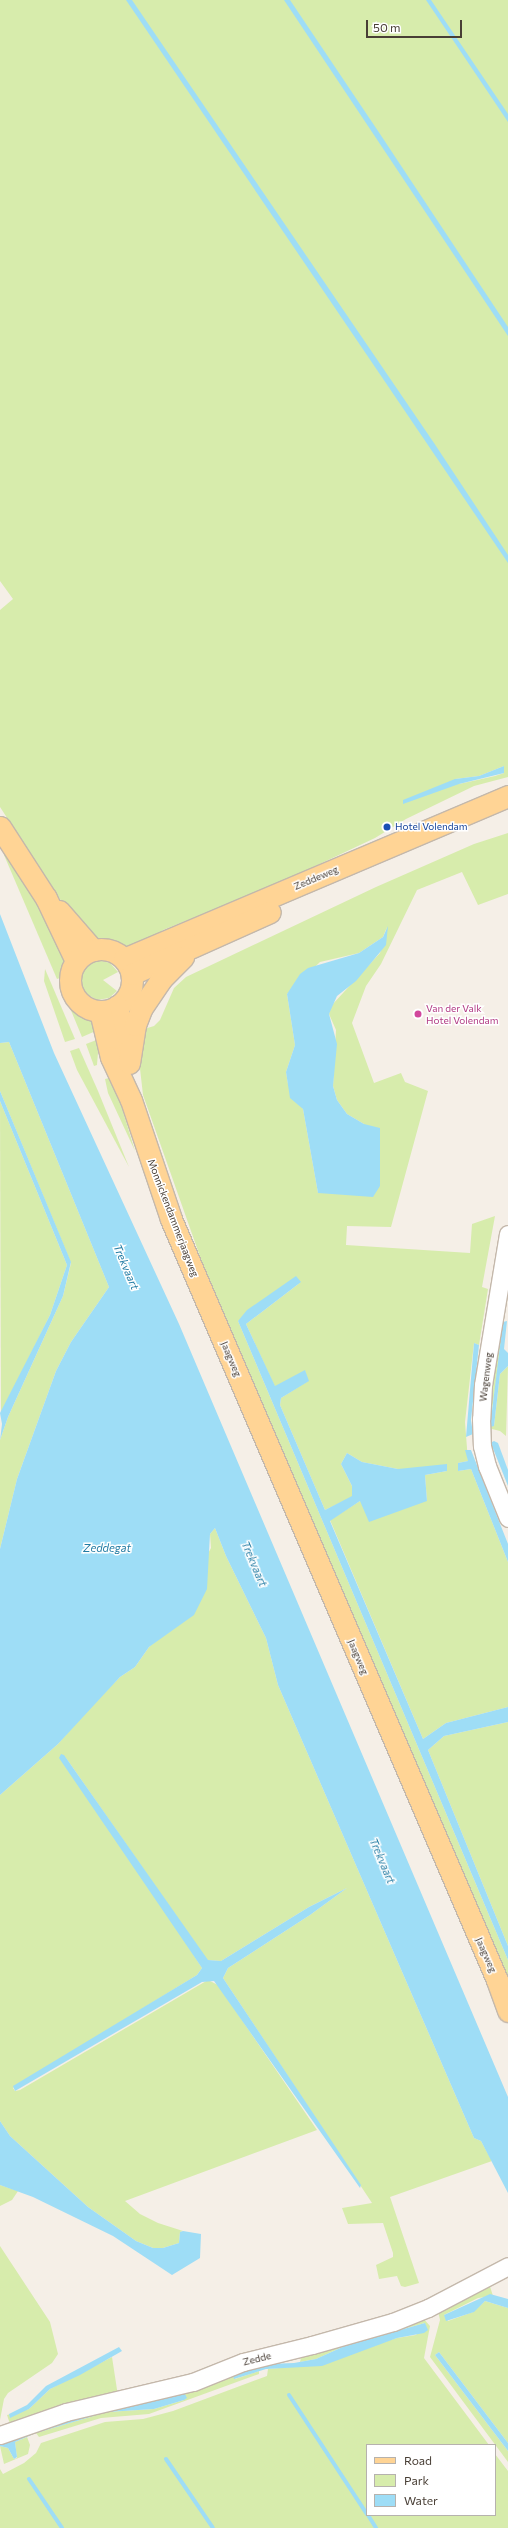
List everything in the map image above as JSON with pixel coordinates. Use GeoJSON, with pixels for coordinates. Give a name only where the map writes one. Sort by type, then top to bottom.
{"type":"FeatureCollection","features":[{"type":"Feature","properties":{"kind":"main road","name":"Zeddeweg"},"geometry":{"type":"LineString","coordinates":[[128,967],[508,796]]}},
{"type":"Feature","properties":{"kind":"main road","name":"Zeddeweg"},"geometry":{"type":"LineString","coordinates":[[128,967],[194,947],[508,808]]}},
{"type":"Feature","properties":{"kind":"main road"},"geometry":{"type":"LineString","coordinates":[[0,826],[84,956]]}},
{"type":"Feature","properties":{"kind":"main road"},"geometry":{"type":"LineString","coordinates":[[129,1063],[135,1025],[148,995],[170,969],[194,947]]}},
{"type":"Feature","properties":{"kind":"main road"},"geometry":{"type":"LineString","coordinates":[[105,949],[128,967],[127,996],[108,1009],[83,1005],[73,994],[69,980],[84,956],[105,949]]}},
{"type":"Feature","properties":{"kind":"main road","name":"Monnickendammerjaagweg"},"geometry":{"type":"LineString","coordinates":[[108,1009],[129,1063],[131,1100]]}},
{"type":"Feature","properties":{"kind":"main road","name":"Monnickendammerjaagweg"},"geometry":{"type":"LineString","coordinates":[[108,1009],[111,1058],[131,1100],[171,1218],[220,1333]]}},
{"type":"Feature","properties":{"kind":"main road","name":"Jaagweg"},"geometry":{"type":"LineString","coordinates":[[220,1333],[497,1980],[508,2011]]}},
{"type":"Feature","properties":{"kind":"main road","name":"Jaagweg"},"geometry":{"type":"LineString","coordinates":[[497,1980],[508,1999]]}},
{"type":"Feature","properties":{"kind":"street","name":"Wagenweg"},"geometry":{"type":"LineString","coordinates":[[508,1234],[484,1385],[481,1419],[482,1446],[487,1466],[508,1518]]}},
{"type":"Feature","properties":{"kind":"street","name":"Zedde"},"geometry":{"type":"LineString","coordinates":[[0,2435],[66,2412],[193,2382],[242,2362],[312,2345],[393,2322],[428,2308],[508,2266]]}},
{"type":"Feature","properties":{"kind":"green space"},"geometry":{"type":"Polygon","coordinates":[[[0,0],[508,0],[508,777],[474,786],[406,819],[375,838],[275,885],[163,930],[137,950],[124,952],[113,946],[98,944],[73,919],[0,807],[0,610],[13,599],[0,581],[0,0]],[[504,766],[479,776],[455,779],[459,784],[504,773],[504,766]]]}},
{"type":"Feature","properties":{"kind":"green space"},"geometry":{"type":"Polygon","coordinates":[[[508,833],[508,894],[478,905],[462,872],[417,890],[381,964],[366,986],[352,1023],[374,1083],[401,1073],[405,1082],[428,1091],[391,1227],[347,1226],[346,1245],[470,1253],[472,1224],[495,1216],[482,1287],[488,1289],[479,1345],[474,1343],[465,1422],[468,1461],[458,1463],[458,1471],[471,1469],[508,1562],[508,1707],[446,1723],[423,1739],[330,1520],[360,1501],[427,1501],[425,1475],[447,1471],[398,1469],[362,1462],[347,1453],[341,1464],[352,1486],[352,1497],[325,1510],[280,1405],[281,1398],[308,1381],[305,1371],[275,1387],[246,1324],[301,1282],[238,1321],[508,1960],[508,1982],[209,1282],[143,1095],[138,1051],[141,1030],[154,1026],[160,1020],[174,988],[186,977],[376,887],[474,844],[508,833]],[[387,927],[383,937],[359,953],[320,962],[287,994],[295,1045],[286,1072],[288,1084],[303,1109],[318,1193],[364,1124],[347,1114],[337,1100],[333,1086],[336,1030],[329,1014],[331,1006],[380,953],[387,927]]]}},
{"type":"Feature","properties":{"kind":"green space"},"geometry":{"type":"Polygon","coordinates":[[[8,853],[42,905],[67,962],[63,977],[57,979],[4,855],[8,853]]]}},
{"type":"Feature","properties":{"kind":"green space"},"geometry":{"type":"Polygon","coordinates":[[[98,960],[110,963],[118,972],[103,980],[117,991],[109,998],[97,1000],[85,993],[79,981],[85,966],[98,960]]]}},
{"type":"Feature","properties":{"kind":"green space"},"geometry":{"type":"Polygon","coordinates":[[[45,969],[75,1039],[65,1042],[44,981],[45,969]]]}},
{"type":"Feature","properties":{"kind":"green space"},"geometry":{"type":"Polygon","coordinates":[[[74,1005],[90,1017],[98,1030],[82,1037],[70,1008],[74,1005]]]}},
{"type":"Feature","properties":{"kind":"green space"},"geometry":{"type":"Polygon","coordinates":[[[99,1039],[97,1065],[94,1066],[86,1044],[99,1039]]]}},
{"type":"Feature","properties":{"kind":"green space"},"geometry":{"type":"Polygon","coordinates":[[[9,1042],[109,1287],[71,1342],[56,1371],[17,1479],[0,1549],[0,1440],[8,1417],[63,1296],[71,1263],[0,1091],[0,1043],[9,1042]]]}},
{"type":"Feature","properties":{"kind":"green space"},"geometry":{"type":"Polygon","coordinates":[[[79,1048],[129,1167],[77,1070],[70,1051],[79,1048]]]}},
{"type":"Feature","properties":{"kind":"green space"},"geometry":{"type":"Polygon","coordinates":[[[113,1077],[135,1151],[108,1093],[105,1079],[113,1077]]]}},
{"type":"Feature","properties":{"kind":"green space"},"geometry":{"type":"Polygon","coordinates":[[[0,1101],[67,1265],[50,1315],[1,1414],[0,1101]]]}},
{"type":"Feature","properties":{"kind":"green space"},"geometry":{"type":"Polygon","coordinates":[[[501,1321],[504,1321],[490,1426],[494,1426],[500,1374],[508,1366],[506,1436],[500,1431],[488,1428],[487,1379],[501,1321]]]}},
{"type":"Feature","properties":{"kind":"green space"},"geometry":{"type":"Polygon","coordinates":[[[215,1528],[226,1556],[266,1638],[278,1685],[474,2138],[481,2141],[492,2161],[390,2197],[419,2283],[405,2287],[401,2286],[397,2276],[379,2279],[376,2265],[393,2257],[383,2223],[348,2224],[342,2208],[372,2203],[223,1978],[228,1968],[310,1915],[347,1888],[309,1907],[221,1961],[207,1960],[64,1755],[202,1968],[197,1975],[13,2088],[15,2091],[20,2090],[208,1980],[218,1985],[317,2130],[125,2201],[140,2214],[158,2223],[183,2231],[180,2232],[179,2243],[163,2248],[153,2248],[136,2241],[88,2207],[10,2136],[0,2121],[0,1795],[58,1744],[83,1715],[120,1677],[135,1667],[149,1647],[163,1635],[211,1548],[210,1534],[215,1528]]]}},
{"type":"Feature","properties":{"kind":"green space"},"geometry":{"type":"Polygon","coordinates":[[[508,1722],[508,1946],[428,1750],[444,1736],[508,1722]]]}},
{"type":"Feature","properties":{"kind":"green space"},"geometry":{"type":"Polygon","coordinates":[[[0,2185],[18,2191],[12,2200],[0,2206],[0,2185]]]}},
{"type":"Feature","properties":{"kind":"green space"},"geometry":{"type":"Polygon","coordinates":[[[0,2246],[50,2322],[58,2354],[52,2363],[8,2393],[4,2399],[0,2420],[0,2246]]]}},
{"type":"Feature","properties":{"kind":"green space"},"geometry":{"type":"Polygon","coordinates":[[[488,2280],[493,2296],[478,2298],[444,2315],[448,2321],[473,2312],[485,2301],[508,2308],[508,2443],[439,2352],[435,2355],[508,2451],[508,2462],[430,2357],[440,2320],[438,2311],[488,2280]]]}},
{"type":"Feature","properties":{"kind":"green space"},"geometry":{"type":"Polygon","coordinates":[[[422,2317],[430,2326],[424,2358],[488,2444],[366,2444],[366,2516],[496,2516],[496,2455],[508,2471],[508,2528],[0,2528],[0,2469],[3,2474],[24,2463],[36,2453],[41,2443],[105,2422],[143,2419],[173,2411],[267,2376],[268,2369],[302,2366],[397,2338],[416,2335],[425,2323],[347,2345],[316,2359],[300,2362],[301,2358],[322,2352],[322,2349],[422,2317]]]}},
{"type":"Feature","properties":{"kind":"green space"},"geometry":{"type":"Polygon","coordinates":[[[112,2357],[118,2396],[11,2427],[7,2415],[29,2409],[50,2389],[112,2357]]]}},
{"type":"Feature","properties":{"kind":"green space"},"geometry":{"type":"Polygon","coordinates":[[[239,2366],[235,2379],[259,2371],[259,2374],[149,2414],[101,2418],[39,2437],[36,2433],[107,2412],[154,2409],[184,2400],[184,2392],[217,2382],[239,2366]]]}},
{"type":"Feature","properties":{"kind":"green space"},"geometry":{"type":"Polygon","coordinates":[[[27,2437],[30,2445],[28,2454],[4,2464],[0,2446],[8,2448],[14,2459],[17,2458],[15,2442],[27,2437]]]}},
{"type":"Feature","properties":{"kind":"water"},"geometry":{"type":"Polygon","coordinates":[[[126,0],[132,0],[434,443],[508,555],[508,563],[126,0]]]}},
{"type":"Feature","properties":{"kind":"water"},"geometry":{"type":"Polygon","coordinates":[[[284,0],[290,0],[380,134],[508,327],[508,336],[284,0]]]}},
{"type":"Feature","properties":{"kind":"water"},"geometry":{"type":"Polygon","coordinates":[[[426,0],[431,0],[508,114],[508,122],[426,0]]]}},
{"type":"Feature","properties":{"kind":"water"},"geometry":{"type":"Polygon","coordinates":[[[504,766],[504,773],[459,784],[403,804],[403,800],[455,779],[479,776],[504,766]]]}},
{"type":"Feature","properties":{"kind":"water"},"geometry":{"type":"Polygon","coordinates":[[[0,914],[54,1053],[179,1324],[508,2097],[508,2193],[481,2141],[474,2138],[278,1685],[266,1638],[226,1556],[215,1528],[210,1534],[207,1589],[194,1615],[149,1647],[135,1667],[120,1677],[58,1744],[0,1795],[0,1549],[17,1479],[56,1371],[71,1342],[109,1287],[9,1042],[0,1043],[0,914]]]}},
{"type":"Feature","properties":{"kind":"water"},"geometry":{"type":"Polygon","coordinates":[[[388,926],[386,945],[356,981],[337,996],[329,1014],[337,1044],[333,1086],[337,1100],[347,1114],[364,1124],[380,1128],[380,1186],[373,1197],[318,1193],[303,1109],[290,1098],[286,1072],[295,1045],[287,994],[300,974],[308,968],[359,953],[383,937],[388,926]]]}},
{"type":"Feature","properties":{"kind":"water"},"geometry":{"type":"Polygon","coordinates":[[[0,1091],[71,1262],[63,1296],[8,1417],[0,1440],[2,1424],[0,1413],[50,1315],[67,1265],[0,1101],[0,1091]]]}},
{"type":"Feature","properties":{"kind":"water"},"geometry":{"type":"Polygon","coordinates":[[[296,1276],[301,1282],[246,1324],[275,1386],[305,1370],[309,1381],[281,1398],[280,1405],[325,1510],[352,1496],[352,1486],[341,1464],[347,1453],[362,1462],[398,1469],[447,1464],[447,1471],[425,1475],[427,1501],[369,1522],[360,1501],[330,1521],[423,1739],[446,1723],[508,1707],[508,1722],[444,1736],[428,1750],[508,1946],[508,1960],[238,1321],[247,1310],[296,1276]]]}},
{"type":"Feature","properties":{"kind":"water"},"geometry":{"type":"Polygon","coordinates":[[[507,1321],[504,1349],[508,1353],[508,1366],[500,1374],[494,1426],[490,1427],[503,1322],[507,1321]]]}},
{"type":"Feature","properties":{"kind":"water"},"geometry":{"type":"Polygon","coordinates":[[[474,1343],[479,1345],[471,1420],[473,1434],[466,1437],[474,1343]]]}},
{"type":"Feature","properties":{"kind":"water"},"geometry":{"type":"Polygon","coordinates":[[[494,1441],[498,1443],[508,1470],[508,1486],[492,1446],[492,1442],[494,1441]]]}},
{"type":"Feature","properties":{"kind":"water"},"geometry":{"type":"Polygon","coordinates":[[[465,1450],[471,1450],[508,1544],[508,1562],[471,1469],[458,1471],[458,1463],[468,1461],[465,1450]]]}},
{"type":"Feature","properties":{"kind":"water"},"geometry":{"type":"Polygon","coordinates":[[[61,1754],[64,1755],[208,1960],[221,1961],[309,1907],[347,1888],[310,1915],[228,1968],[223,1978],[361,2185],[360,2188],[214,1981],[202,1982],[15,2091],[13,2086],[197,1975],[202,1968],[59,1758],[61,1754]]]}},
{"type":"Feature","properties":{"kind":"water"},"geometry":{"type":"Polygon","coordinates":[[[0,2121],[10,2136],[88,2207],[136,2241],[153,2248],[163,2248],[179,2243],[180,2232],[183,2231],[201,2234],[200,2258],[172,2275],[113,2236],[33,2197],[0,2185],[0,2121]]]}},
{"type":"Feature","properties":{"kind":"water"},"geometry":{"type":"Polygon","coordinates":[[[490,2294],[508,2299],[508,2308],[485,2301],[474,2312],[446,2321],[444,2315],[490,2294]]]}},
{"type":"Feature","properties":{"kind":"water"},"geometry":{"type":"Polygon","coordinates":[[[425,2323],[428,2330],[424,2333],[397,2338],[322,2366],[266,2369],[234,2379],[233,2376],[236,2372],[268,2364],[294,2363],[316,2359],[347,2345],[425,2323]]]}},
{"type":"Feature","properties":{"kind":"water"},"geometry":{"type":"Polygon","coordinates":[[[119,2347],[122,2351],[80,2375],[50,2389],[29,2409],[10,2418],[9,2414],[27,2405],[46,2386],[119,2347]]]}},
{"type":"Feature","properties":{"kind":"water"},"geometry":{"type":"Polygon","coordinates":[[[439,2352],[508,2443],[508,2451],[435,2355],[439,2352]]]}},
{"type":"Feature","properties":{"kind":"water"},"geometry":{"type":"Polygon","coordinates":[[[184,2392],[187,2398],[184,2400],[154,2409],[107,2412],[36,2433],[15,2442],[17,2457],[14,2459],[8,2448],[0,2446],[0,2443],[55,2423],[184,2392]]]}},
{"type":"Feature","properties":{"kind":"waterway"},"geometry":{"type":"LineString","coordinates":[[289,2395],[366,2512]]}},
{"type":"Feature","properties":{"kind":"waterway"},"geometry":{"type":"LineString","coordinates":[[166,2459],[213,2528]]}},
{"type":"Feature","properties":{"kind":"waterway"},"geometry":{"type":"LineString","coordinates":[[29,2479],[62,2528]]}},
{"type":"Feature","properties":{"kind":"waterway"},"geometry":{"type":"LineString","coordinates":[[369,2516],[376,2528]]}},
{"type":"Feature","properties":{"kind":"place","name":"Hotel Volendam"},"geometry":{"type":"Point","coordinates":[387,827]}},
{"type":"Feature","properties":{"kind":"place","name":"Van der Valk Hotel Volendam"},"geometry":{"type":"Point","coordinates":[418,1014]}},
{"type":"Feature","properties":{"kind":"water label","name":"Trekvaart"},"geometry":{"type":"Point","coordinates":[126,1267]}},
{"type":"Feature","properties":{"kind":"water label","name":"Zeddegat"},"geometry":{"type":"Point","coordinates":[107,1548]}},
{"type":"Feature","properties":{"kind":"water label","name":"Trekvaart"},"geometry":{"type":"Point","coordinates":[254,1564]}},
{"type":"Feature","properties":{"kind":"water label","name":"Trekvaart"},"geometry":{"type":"Point","coordinates":[382,1861]}}]}
